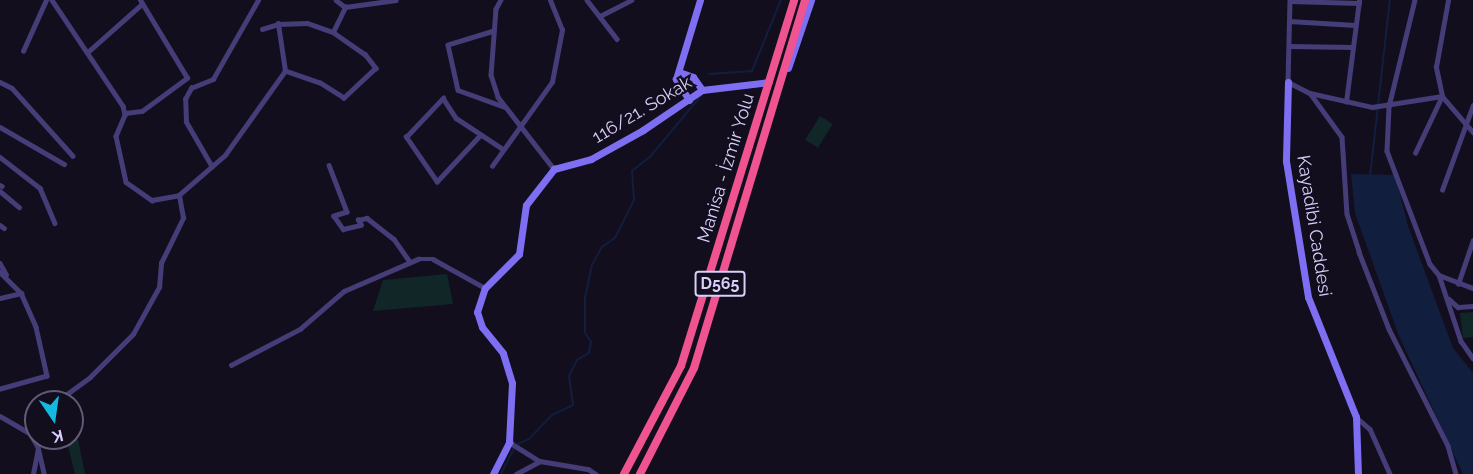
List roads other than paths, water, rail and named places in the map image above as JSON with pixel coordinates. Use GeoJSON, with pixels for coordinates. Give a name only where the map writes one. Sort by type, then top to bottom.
{"type":"FeatureCollection","features":[{"type":"Feature","properties":{"kind":"highway","name":"Manisa - İzmir Yolu"},"geometry":{"type":"LineString","coordinates":[[624,474],[681,366],[794,0]]}},
{"type":"Feature","properties":{"kind":"highway","name":"Manisa - İzmir Yolu"},"geometry":{"type":"LineString","coordinates":[[640,474],[694,368],[805,0]]}},
{"type":"Feature","properties":{"kind":"street"},"geometry":{"type":"LineString","coordinates":[[23,51],[46,0]]}},
{"type":"Feature","properties":{"kind":"street"},"geometry":{"type":"LineString","coordinates":[[52,0],[117,94],[125,113],[116,136],[126,182],[152,200],[178,195],[212,167],[243,132],[285,71],[278,24]]}},
{"type":"Feature","properties":{"kind":"street"},"geometry":{"type":"LineString","coordinates":[[212,167],[193,138],[182,107],[187,92],[207,84],[224,65],[230,45],[258,0]]}},
{"type":"Feature","properties":{"kind":"street"},"geometry":{"type":"LineString","coordinates":[[336,0],[345,7],[396,0]]}},
{"type":"Feature","properties":{"kind":"street"},"geometry":{"type":"LineString","coordinates":[[493,474],[509,442],[512,383],[503,353],[482,327],[477,312],[485,288],[519,254],[526,205],[554,169],[505,107],[491,75],[494,31],[501,0]]}},
{"type":"Feature","properties":{"kind":"street"},"geometry":{"type":"LineString","coordinates":[[492,166],[552,82],[562,30],[550,0]]}},
{"type":"Feature","properties":{"kind":"street"},"geometry":{"type":"LineString","coordinates":[[587,0],[617,39]]}},
{"type":"Feature","properties":{"kind":"street"},"geometry":{"type":"LineString","coordinates":[[600,16],[631,0]]}},
{"type":"Feature","properties":{"kind":"street"},"geometry":{"type":"LineString","coordinates":[[689,100],[676,79],[700,0]]}},
{"type":"Feature","properties":{"kind":"street"},"geometry":{"type":"LineString","coordinates":[[780,86],[811,0]]}},
{"type":"Feature","properties":{"kind":"street"},"geometry":{"type":"LineString","coordinates":[[1346,102],[1359,1],[1290,0],[1288,82],[1310,93],[1346,102],[1372,107],[1389,107],[1442,96]]}},
{"type":"Feature","properties":{"kind":"street"},"geometry":{"type":"LineString","coordinates":[[1415,0],[1389,107],[1387,152],[1419,243],[1439,275],[1461,341],[1473,358]]}},
{"type":"Feature","properties":{"kind":"street"},"geometry":{"type":"LineString","coordinates":[[1448,0],[1436,67],[1442,96],[1473,132]]}},
{"type":"Feature","properties":{"kind":"street"},"geometry":{"type":"LineString","coordinates":[[88,51],[141,2],[187,78],[142,111],[125,113]]}},
{"type":"Feature","properties":{"kind":"street"},"geometry":{"type":"LineString","coordinates":[[333,32],[345,7]]}},
{"type":"Feature","properties":{"kind":"street"},"geometry":{"type":"LineString","coordinates":[[1289,21],[1355,24]]}},
{"type":"Feature","properties":{"kind":"street"},"geometry":{"type":"LineString","coordinates":[[262,29],[278,24],[307,23],[333,32],[365,54],[376,68],[344,98],[320,83],[285,71]]}},
{"type":"Feature","properties":{"kind":"street"},"geometry":{"type":"LineString","coordinates":[[494,31],[448,45],[458,90],[505,107]]}},
{"type":"Feature","properties":{"kind":"street"},"geometry":{"type":"LineString","coordinates":[[1289,46],[1353,47]]}},
{"type":"Feature","properties":{"kind":"street"},"geometry":{"type":"LineString","coordinates":[[679,72],[693,77],[702,90]]}},
{"type":"Feature","properties":{"kind":"street"},"geometry":{"type":"LineString","coordinates":[[0,82],[12,87],[73,156]]}},
{"type":"Feature","properties":{"kind":"street","name":"116/21. Sokak"},"geometry":{"type":"LineString","coordinates":[[554,169],[591,159],[702,90],[769,82]]}},
{"type":"Feature","properties":{"kind":"street","name":"Kayadibi Caddesi"},"geometry":{"type":"LineString","coordinates":[[1288,82],[1286,161],[1308,297],[1356,417],[1358,474]]}},
{"type":"Feature","properties":{"kind":"street"},"geometry":{"type":"LineString","coordinates":[[1310,93],[1342,137],[1347,213],[1359,252],[1389,329],[1448,446],[1456,474]]}},
{"type":"Feature","properties":{"kind":"street"},"geometry":{"type":"LineString","coordinates":[[1415,153],[1442,96]]}},
{"type":"Feature","properties":{"kind":"street"},"geometry":{"type":"LineString","coordinates":[[481,135],[437,182],[406,137],[443,98],[456,118],[503,149]]}},
{"type":"Feature","properties":{"kind":"street"},"geometry":{"type":"LineString","coordinates":[[1442,189],[1473,105]]}},
{"type":"Feature","properties":{"kind":"street"},"geometry":{"type":"LineString","coordinates":[[0,127],[64,164]]}},
{"type":"Feature","properties":{"kind":"street"},"geometry":{"type":"LineString","coordinates":[[0,157],[40,188],[55,223]]}},
{"type":"Feature","properties":{"kind":"street"},"geometry":{"type":"LineString","coordinates":[[329,165],[347,212],[334,216],[343,229],[361,225],[358,220],[367,218],[394,239],[410,262]]}},
{"type":"Feature","properties":{"kind":"street"},"geometry":{"type":"LineString","coordinates":[[1,187],[19,207]]}},
{"type":"Feature","properties":{"kind":"street"},"geometry":{"type":"LineString","coordinates":[[72,390],[99,369],[137,327],[159,287],[161,263],[183,218],[178,195]]}},
{"type":"Feature","properties":{"kind":"street"},"geometry":{"type":"LineString","coordinates":[[1458,284],[1473,240]]}},
{"type":"Feature","properties":{"kind":"street"},"geometry":{"type":"LineString","coordinates":[[231,365],[300,329],[344,291],[410,262],[433,259],[485,288]]}},
{"type":"Feature","properties":{"kind":"street"},"geometry":{"type":"LineString","coordinates":[[0,263],[8,280]]}},
{"type":"Feature","properties":{"kind":"street"},"geometry":{"type":"LineString","coordinates":[[0,272],[21,293],[36,327],[47,376],[0,389]]}},
{"type":"Feature","properties":{"kind":"street"},"geometry":{"type":"LineString","coordinates":[[1439,275],[1473,288]]}},
{"type":"Feature","properties":{"kind":"street"},"geometry":{"type":"LineString","coordinates":[[0,298],[21,293]]}},
{"type":"Feature","properties":{"kind":"street"},"geometry":{"type":"LineString","coordinates":[[1447,297],[1458,307],[1473,306]]}},
{"type":"Feature","properties":{"kind":"street"},"geometry":{"type":"LineString","coordinates":[[0,416],[24,430]]}},
{"type":"Feature","properties":{"kind":"street"},"geometry":{"type":"LineString","coordinates":[[1356,417],[1370,429],[1390,474]]}},
{"type":"Feature","properties":{"kind":"street"},"geometry":{"type":"LineString","coordinates":[[509,442],[540,461],[588,469],[596,474]]}},
{"type":"Feature","properties":{"kind":"street"},"geometry":{"type":"LineString","coordinates":[[33,474],[37,450]]}},
{"type":"Feature","properties":{"kind":"street"},"geometry":{"type":"LineString","coordinates":[[39,450],[44,474]]}},
{"type":"Feature","properties":{"kind":"street"},"geometry":{"type":"LineString","coordinates":[[516,474],[540,461]]}},
{"type":"Feature","properties":{"kind":"water"},"geometry":{"type":"Polygon","coordinates":[[[1351,174],[1395,175],[1408,226],[1453,348],[1473,373],[1473,474],[1463,474],[1399,336],[1355,213],[1351,174]]]}},
{"type":"Feature","properties":{"kind":"waterway"},"geometry":{"type":"LineString","coordinates":[[709,74],[752,71],[781,0]]}},
{"type":"Feature","properties":{"kind":"waterway"},"geometry":{"type":"LineString","coordinates":[[1370,177],[1390,0]]}},
{"type":"Feature","properties":{"kind":"waterway"},"geometry":{"type":"LineString","coordinates":[[518,444],[529,439],[552,415],[573,405],[569,376],[577,360],[589,353],[591,342],[585,333],[585,298],[592,265],[602,247],[615,238],[634,200],[632,171],[650,157],[701,96]]}},
{"type":"Feature","properties":{"kind":"waterway"},"geometry":{"type":"LineString","coordinates":[[501,474],[514,448]]}}]}
